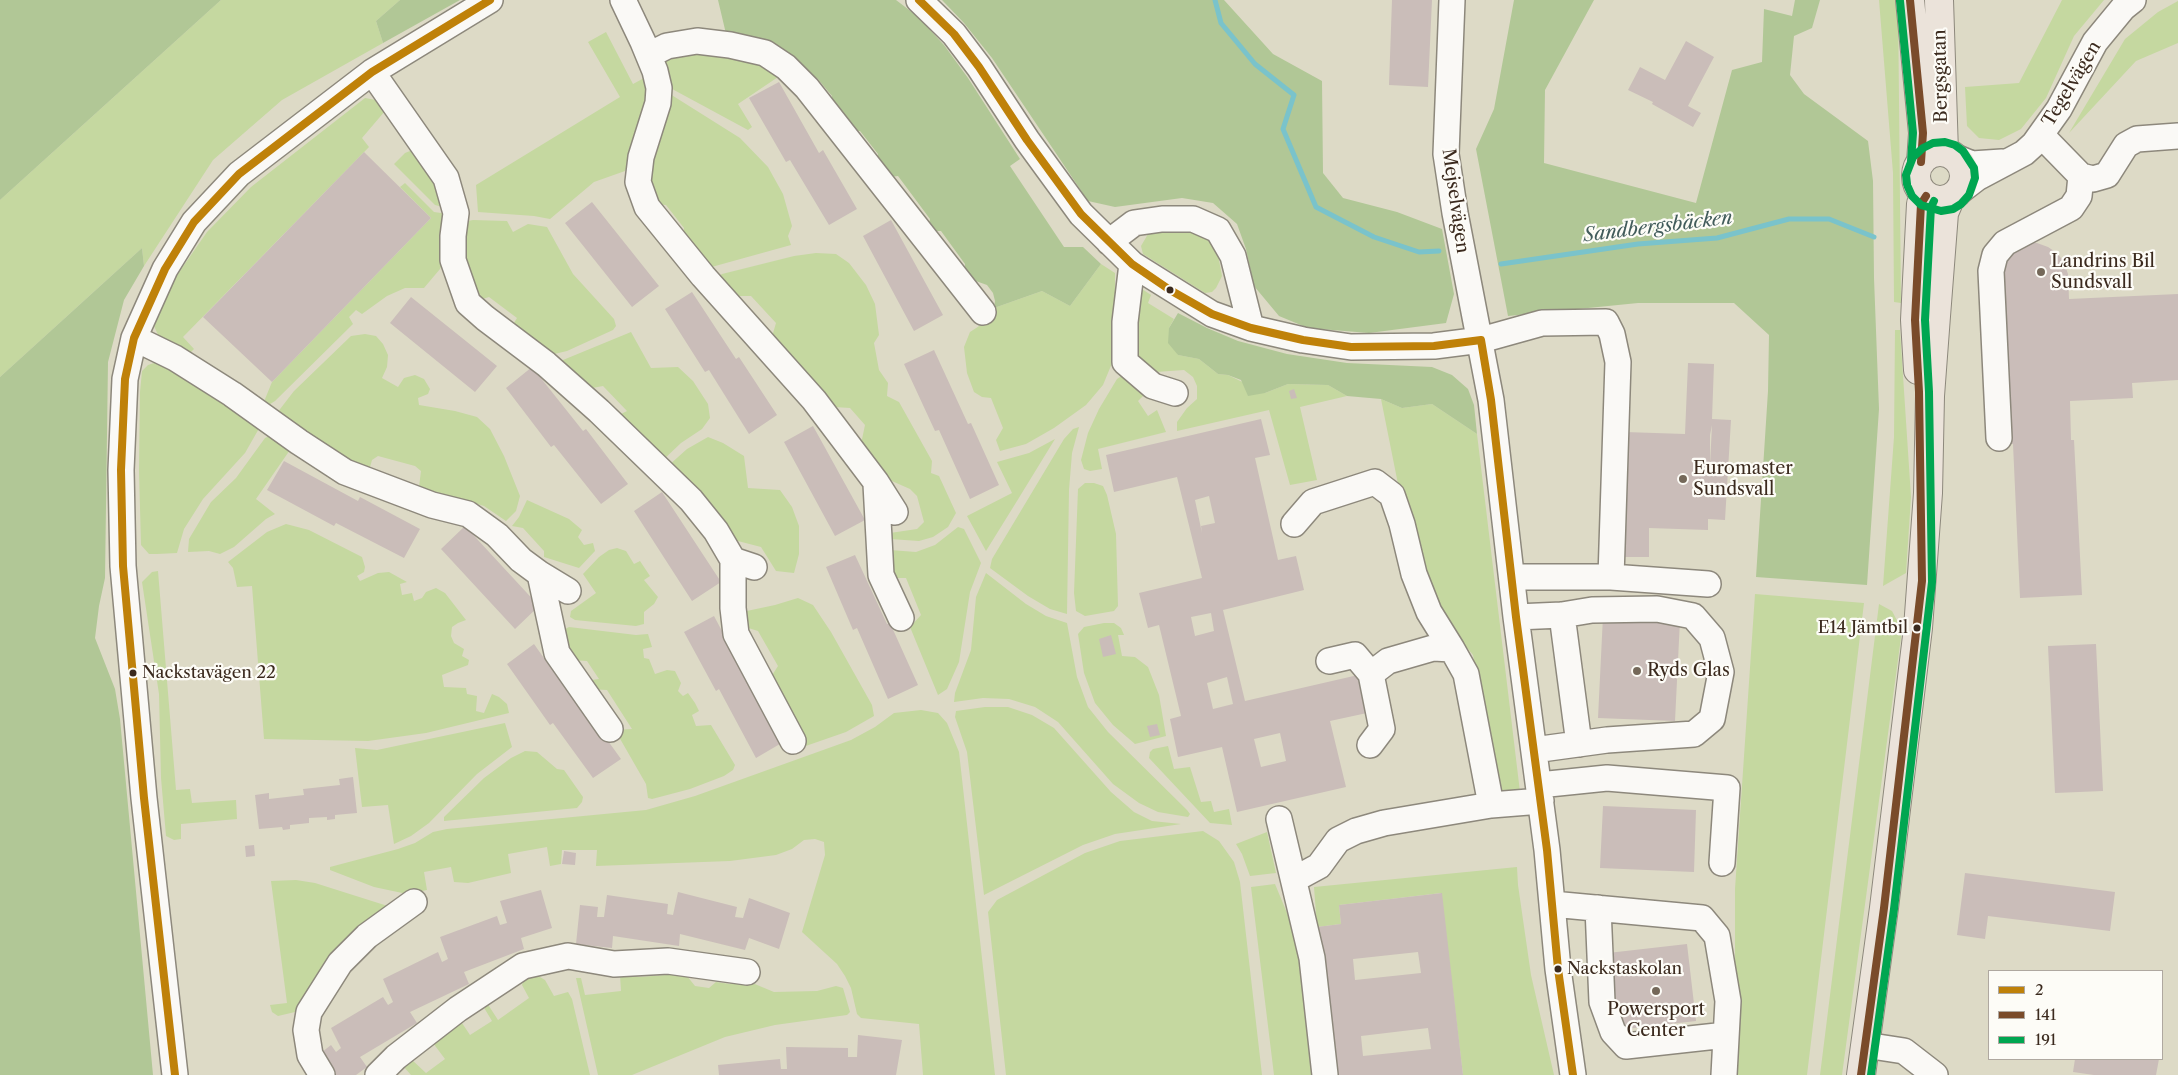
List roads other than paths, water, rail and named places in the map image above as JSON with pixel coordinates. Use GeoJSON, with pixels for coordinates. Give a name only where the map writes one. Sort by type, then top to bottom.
{"type":"FeatureCollection","features":[{"type":"Feature","properties":{"kind":"highway","name":"Bergsgatan"},"geometry":{"type":"LineString","coordinates":[[1861,1075],[1884,908],[1922,581],[1928,494],[1930,396],[1945,195],[1965,177],[1964,170],[1940,157],[1923,133],[1910,0]]}},
{"type":"Feature","properties":{"kind":"highway","name":"Bergsgatan"},"geometry":{"type":"LineString","coordinates":[[1939,0],[1940,157]]}},
{"type":"Feature","properties":{"kind":"highway","name":"Bergsgatan"},"geometry":{"type":"LineString","coordinates":[[1940,157],[1916,176],[1920,190],[1945,195]]}},
{"type":"Feature","properties":{"kind":"street"},"geometry":{"type":"LineString","coordinates":[[175,1075],[144,798],[123,566],[122,452],[125,379],[134,338],[165,269],[194,222],[239,174],[372,72],[490,0]]}},
{"type":"Feature","properties":{"kind":"street"},"geometry":{"type":"LineString","coordinates":[[623,0],[648,55],[659,88],[658,103],[641,156],[638,182],[647,207],[703,276],[814,400],[876,482],[895,512]]}},
{"type":"Feature","properties":{"kind":"street"},"geometry":{"type":"LineString","coordinates":[[919,0],[954,34],[979,67],[1053,177],[1081,214],[1132,264],[1212,314],[1251,328],[1303,340],[1350,347],[1434,346],[1480,340],[1542,323],[1606,322],[1612,334],[1618,362],[1611,577]]}},
{"type":"Feature","properties":{"kind":"street","name":"Mejselvägen"},"geometry":{"type":"LineString","coordinates":[[1452,0],[1446,154],[1455,213],[1491,400],[1516,617],[1540,793],[1558,969],[1573,1075]]}},
{"type":"Feature","properties":{"kind":"street","name":"Tegelvägen"},"geometry":{"type":"LineString","coordinates":[[1945,195],[2024,152],[2041,135],[2059,109],[2096,42],[2123,8],[2133,0]]}},
{"type":"Feature","properties":{"kind":"street"},"geometry":{"type":"LineString","coordinates":[[648,55],[667,46],[696,41],[730,45],[765,53],[786,67],[808,88],[983,312]]}},
{"type":"Feature","properties":{"kind":"street"},"geometry":{"type":"LineString","coordinates":[[372,72],[446,178],[456,213],[453,236],[453,260],[468,303],[566,382],[691,500],[744,563],[733,608],[736,634],[793,740]]}},
{"type":"Feature","properties":{"kind":"street"},"geometry":{"type":"LineString","coordinates":[[2041,135],[2081,176],[2093,179],[2107,175],[2126,145],[2137,139],[2178,136]]}},
{"type":"Feature","properties":{"kind":"street","name":"Tegelvägen"},"geometry":{"type":"LineString","coordinates":[[1940,157],[1972,164],[2005,162]]}},
{"type":"Feature","properties":{"kind":"street"},"geometry":{"type":"LineString","coordinates":[[1999,438],[1991,271],[1995,255],[2005,243],[2071,208],[2079,196],[2081,176]]}},
{"type":"Feature","properties":{"kind":"street"},"geometry":{"type":"LineString","coordinates":[[1109,242],[1134,223],[1162,218],[1193,219],[1218,230],[1233,256],[1251,328]]}},
{"type":"Feature","properties":{"kind":"street"},"geometry":{"type":"LineString","coordinates":[[1132,264],[1125,322],[1125,362],[1153,386],[1175,393]]}},
{"type":"Feature","properties":{"kind":"street"},"geometry":{"type":"LineString","coordinates":[[134,338],[175,358],[232,394],[345,472],[423,501],[468,514],[497,535],[521,560],[540,574],[568,590]]}},
{"type":"Feature","properties":{"kind":"street"},"geometry":{"type":"LineString","coordinates":[[876,482],[881,575],[901,618]]}},
{"type":"Feature","properties":{"kind":"street"},"geometry":{"type":"LineString","coordinates":[[1294,524],[1313,502],[1375,482],[1392,496],[1402,524],[1414,574],[1429,612],[1466,674],[1491,805]]}},
{"type":"Feature","properties":{"kind":"street"},"geometry":{"type":"LineString","coordinates":[[540,574],[557,653],[610,729]]}},
{"type":"Feature","properties":{"kind":"street"},"geometry":{"type":"LineString","coordinates":[[1512,577],[1611,577],[1708,584]]}},
{"type":"Feature","properties":{"kind":"street"},"geometry":{"type":"LineString","coordinates":[[1516,617],[1562,615],[1592,610],[1657,609],[1693,616],[1712,638],[1721,672],[1712,719],[1694,734],[1607,740],[1534,750]]}},
{"type":"Feature","properties":{"kind":"street"},"geometry":{"type":"LineString","coordinates":[[1562,615],[1578,744]]}},
{"type":"Feature","properties":{"kind":"street"},"geometry":{"type":"LineString","coordinates":[[1371,674],[1388,661],[1433,648],[1452,649]]}},
{"type":"Feature","properties":{"kind":"street"},"geometry":{"type":"LineString","coordinates":[[1329,661],[1355,655],[1371,674],[1382,729],[1370,745]]}},
{"type":"Feature","properties":{"kind":"street"},"geometry":{"type":"LineString","coordinates":[[1295,879],[1319,866],[1338,840],[1356,831],[1384,822],[1491,805],[1607,778],[1727,788],[1722,863]]}},
{"type":"Feature","properties":{"kind":"street"},"geometry":{"type":"LineString","coordinates":[[1279,819],[1295,879],[1312,958],[1325,1075]]}},
{"type":"Feature","properties":{"kind":"street"},"geometry":{"type":"LineString","coordinates":[[322,1075],[310,1056],[306,1030],[309,1012],[340,963],[368,936],[414,902]]}},
{"type":"Feature","properties":{"kind":"street"},"geometry":{"type":"LineString","coordinates":[[1552,904],[1702,918],[1716,936],[1728,1001],[1724,1075]]}},
{"type":"Feature","properties":{"kind":"street"},"geometry":{"type":"LineString","coordinates":[[1598,908],[1602,1002],[1613,1032],[1626,1046],[1726,1035]]}},
{"type":"Feature","properties":{"kind":"street"},"geometry":{"type":"LineString","coordinates":[[378,1075],[396,1057],[451,1015],[523,966],[568,956],[614,964],[668,961],[747,972]]}},
{"type":"Feature","properties":{"kind":"street"},"geometry":{"type":"LineString","coordinates":[[1865,1045],[1904,1051],[1935,1075]]}},
{"type":"Feature","properties":{"kind":"waterway","name":"Sandbergsbäcken"},"geometry":{"type":"LineString","coordinates":[[1215,0],[1221,23],[1255,64],[1294,95],[1283,129],[1316,207],[1374,237],[1419,252],[1439,251]]}},
{"type":"Feature","properties":{"kind":"waterway","name":"Sandbergsbäcken"},"geometry":{"type":"LineString","coordinates":[[1501,264],[1638,244],[1717,238],[1789,219],[1829,219],[1874,237]]}},
{"type":"Feature","properties":{"kind":"place","name":"Landrins Bil Sundsvall"},"geometry":{"type":"Point","coordinates":[2041,272]}},
{"type":"Feature","properties":{"kind":"place","name":"Euromaster Sundsvall"},"geometry":{"type":"Point","coordinates":[1683,479]}},
{"type":"Feature","properties":{"kind":"place","name":"E14 Jämtbil"},"geometry":{"type":"Point","coordinates":[1917,628]}},
{"type":"Feature","properties":{"kind":"place","name":"Ryds Glas"},"geometry":{"type":"Point","coordinates":[1637,671]}},
{"type":"Feature","properties":{"kind":"place","name":"Nackstavägen 22"},"geometry":{"type":"Point","coordinates":[133,673]}},
{"type":"Feature","properties":{"kind":"place","name":"Nackstaskolan"},"geometry":{"type":"Point","coordinates":[1558,969]}},
{"type":"Feature","properties":{"kind":"place","name":"Powersport Center"},"geometry":{"type":"Point","coordinates":[1656,991]}}]}
